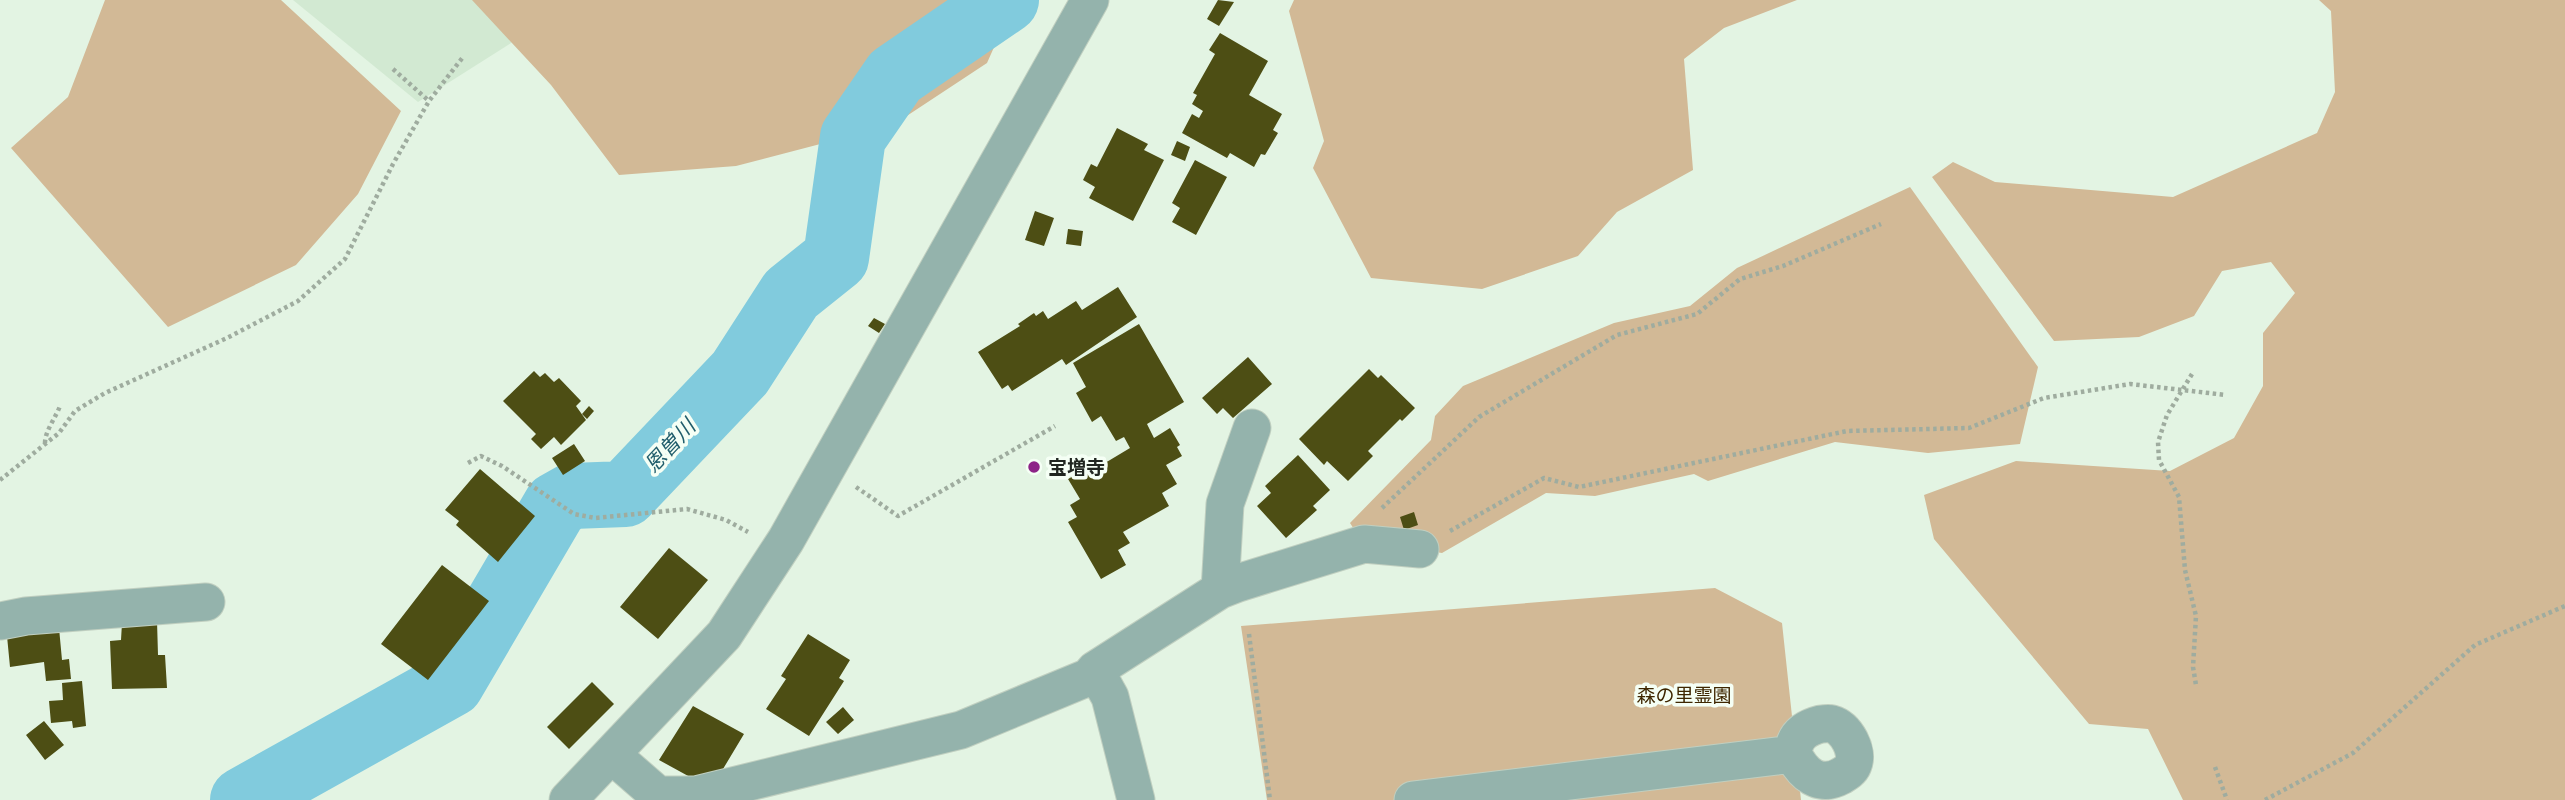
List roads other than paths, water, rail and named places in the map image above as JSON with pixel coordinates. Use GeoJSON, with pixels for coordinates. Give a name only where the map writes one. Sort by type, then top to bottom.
{"type":"FeatureCollection","features":[{"type":"Feature","properties":{"kind":"street"},"geometry":{"type":"LineString","coordinates":[[568,800],[724,635],[780,550],[1090,0]]}},
{"type":"Feature","properties":{"kind":"street"},"geometry":{"type":"LineString","coordinates":[[1220,590],[1225,504],[1252,428]]}},
{"type":"Feature","properties":{"kind":"street"},"geometry":{"type":"LineString","coordinates":[[612,755],[659,798],[696,794],[961,730],[1088,677],[1220,590],[1335,551],[1364,544],[1420,549]]}},
{"type":"Feature","properties":{"kind":"street"},"geometry":{"type":"LineString","coordinates":[[0,621],[26,616],[206,602]]}},
{"type":"Feature","properties":{"kind":"street"},"geometry":{"type":"LineString","coordinates":[[1095,670],[1110,697],[1136,800]]}},
{"type":"Feature","properties":{"kind":"street"},"geometry":{"type":"LineString","coordinates":[[1413,800],[1793,754]]}},
{"type":"Feature","properties":{"kind":"waterway","name":"恩曽川"},"geometry":{"type":"LineString","coordinates":[[243,800],[451,684],[556,505],[572,496],[625,494],[740,373],[791,294],[836,258],[853,137],[895,76],[1006,0]]}},
{"type":"Feature","properties":{"kind":"place","name":"宝増寺"},"geometry":{"type":"Point","coordinates":[1034,467]}},
{"type":"Feature","properties":{"kind":"park label","name":"森の里霊園"},"geometry":{"type":"Point","coordinates":[1684,695]}}]}
